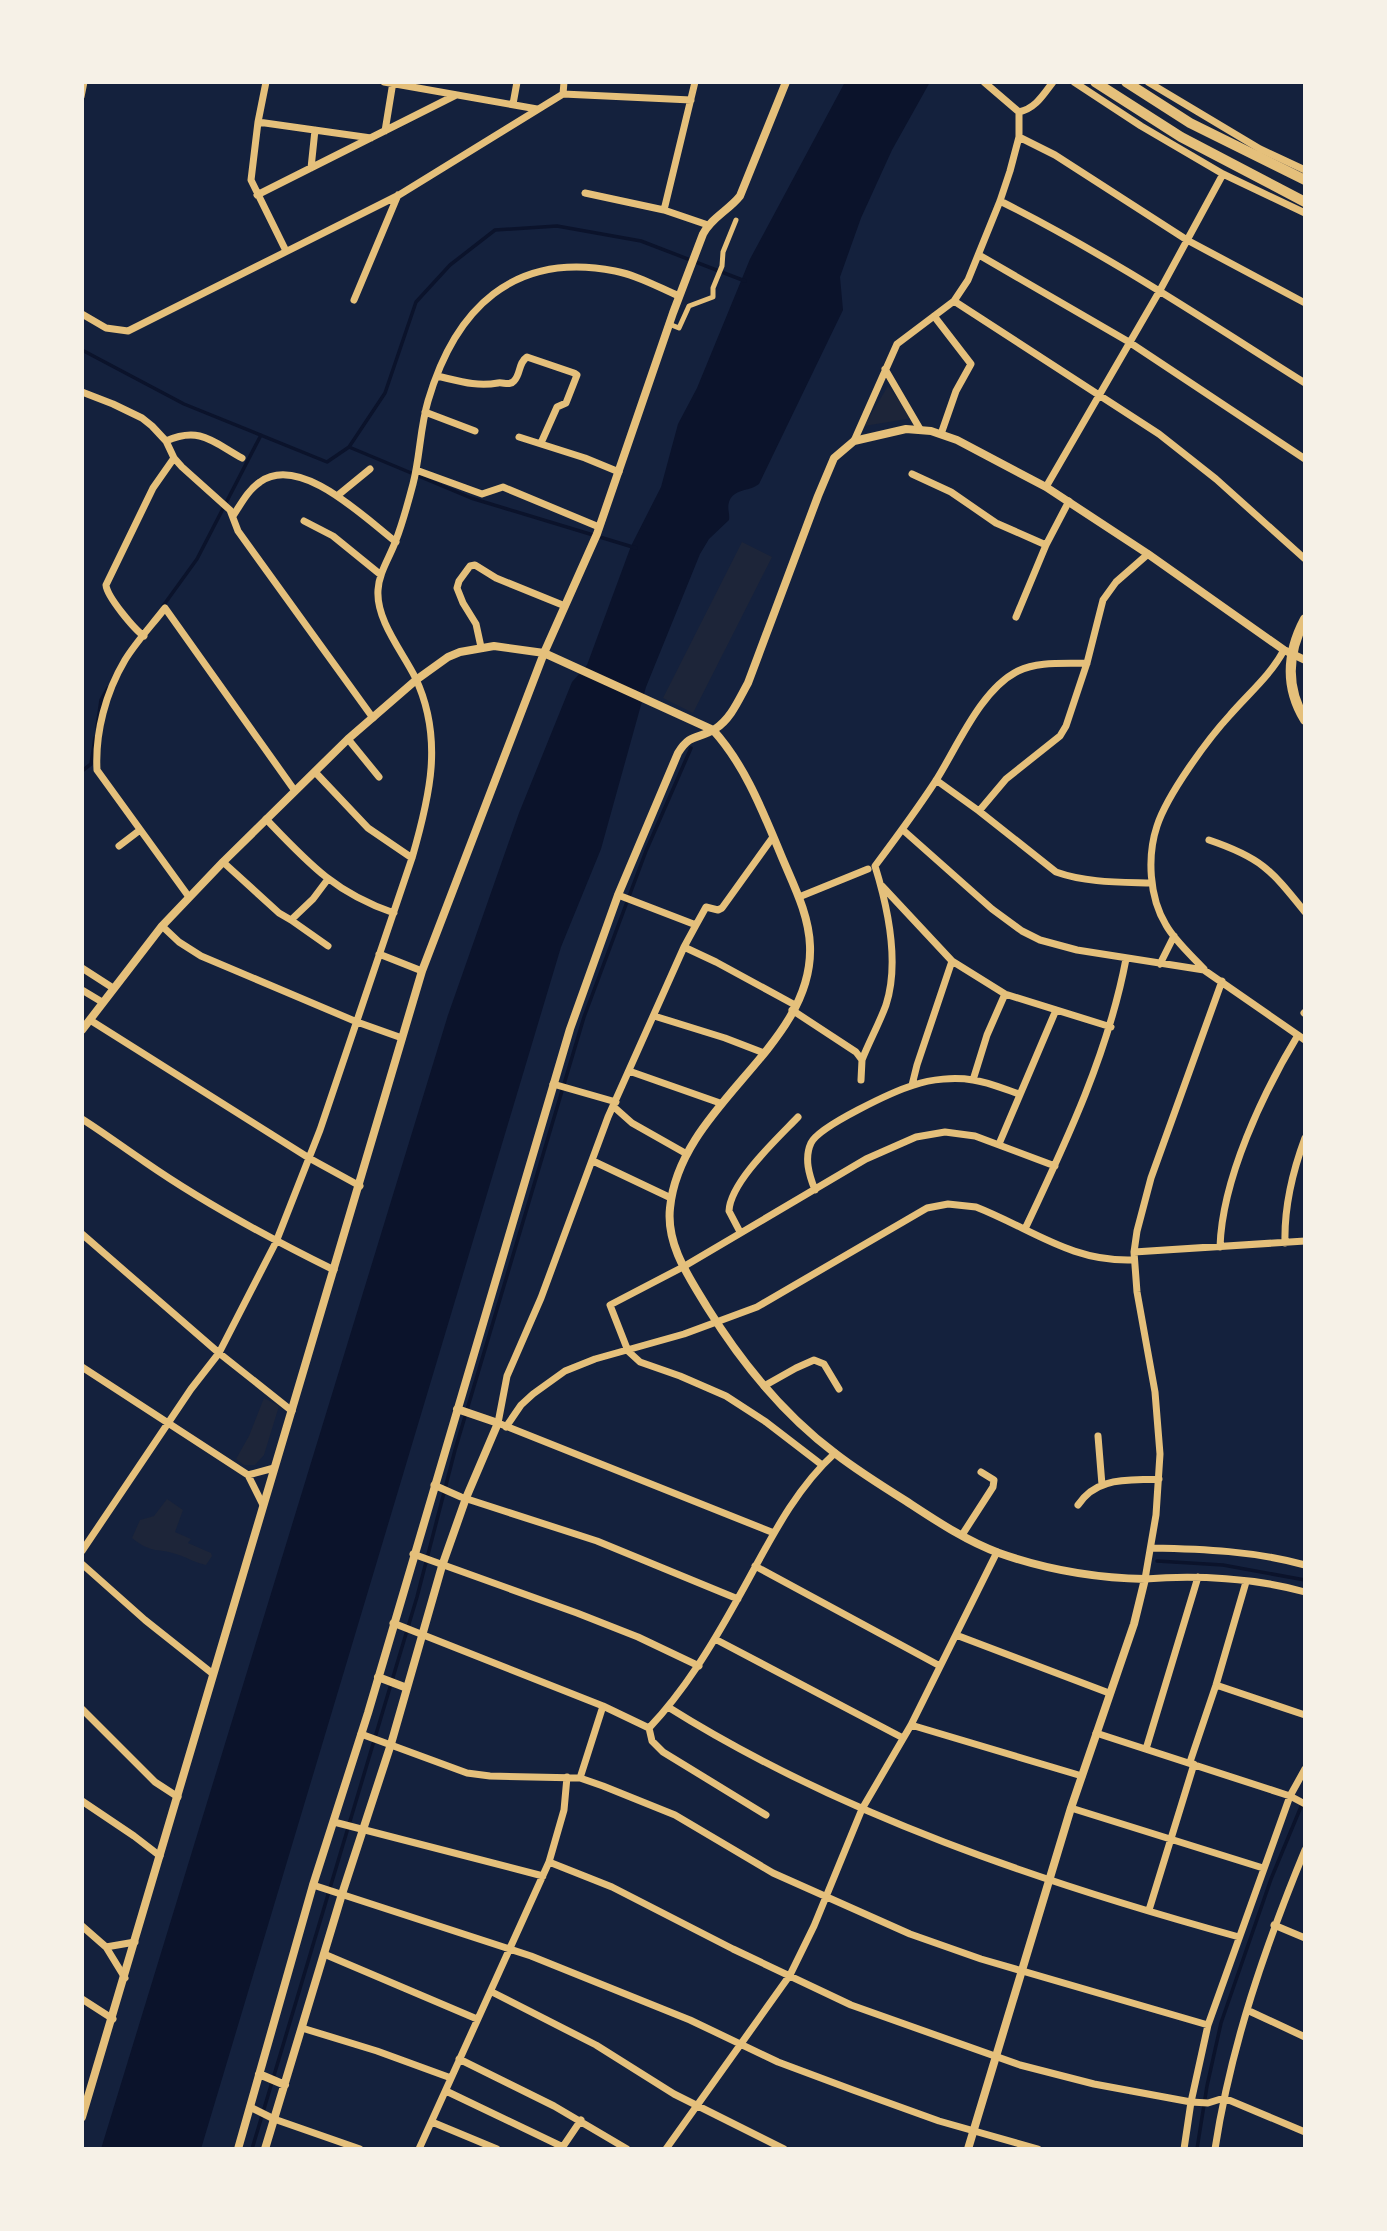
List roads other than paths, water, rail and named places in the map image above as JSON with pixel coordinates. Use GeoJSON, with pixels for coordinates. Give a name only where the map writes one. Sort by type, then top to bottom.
{"type":"FeatureCollection","features":[{"type":"Feature","properties":{"kind":"highway"},"geometry":{"type":"LineString","coordinates":[[1095,82],[1181,137],[1305,202]]}},
{"type":"Feature","properties":{"kind":"highway"},"geometry":{"type":"LineString","coordinates":[[1126,82],[1189,123],[1305,180]]}},
{"type":"Feature","properties":{"kind":"highway"},"geometry":{"type":"LineString","coordinates":[[1181,137],[1189,123]]}},
{"type":"Feature","properties":{"kind":"highway"},"geometry":{"type":"LineString","coordinates":[[1305,619],[1288,652],[1290,685],[1305,720]]}},
{"type":"Feature","properties":{"kind":"street"},"geometry":{"type":"LineString","coordinates":[[82,97],[85,82]]}},
{"type":"Feature","properties":{"kind":"street"},"geometry":{"type":"LineString","coordinates":[[266,82],[251,180],[286,251]]}},
{"type":"Feature","properties":{"kind":"street"},"geometry":{"type":"LineString","coordinates":[[384,82],[537,109]]}},
{"type":"Feature","properties":{"kind":"street"},"geometry":{"type":"LineString","coordinates":[[513,104],[517,82]]}},
{"type":"Feature","properties":{"kind":"street"},"geometry":{"type":"LineString","coordinates":[[563,94],[564,82]]}},
{"type":"Feature","properties":{"kind":"street"},"geometry":{"type":"LineString","coordinates":[[664,210],[695,82]]}},
{"type":"Feature","properties":{"kind":"street"},"geometry":{"type":"LineString","coordinates":[[82,2117],[85,2098],[113,2019],[422,971],[544,653],[598,530],[682,285],[708,225],[740,196],[786,82]]}},
{"type":"Feature","properties":{"kind":"street"},"geometry":{"type":"LineString","coordinates":[[854,441],[901,339],[954,301],[963,288],[1000,201],[1019,137],[1019,113],[984,82]]}},
{"type":"Feature","properties":{"kind":"street"},"geometry":{"type":"LineString","coordinates":[[1019,113],[1036,105],[1053,82]]}},
{"type":"Feature","properties":{"kind":"street"},"geometry":{"type":"LineString","coordinates":[[1074,82],[1223,174],[1305,213]]}},
{"type":"Feature","properties":{"kind":"street"},"geometry":{"type":"LineString","coordinates":[[1148,82],[1260,149],[1305,170]]}},
{"type":"Feature","properties":{"kind":"street"},"geometry":{"type":"LineString","coordinates":[[385,131],[393,83]]}},
{"type":"Feature","properties":{"kind":"street"},"geometry":{"type":"LineString","coordinates":[[82,314],[106,328],[128,331],[399,195],[563,94],[691,100]]}},
{"type":"Feature","properties":{"kind":"street"},"geometry":{"type":"LineString","coordinates":[[257,195],[456,95]]}},
{"type":"Feature","properties":{"kind":"street"},"geometry":{"type":"LineString","coordinates":[[258,122],[371,138]]}},
{"type":"Feature","properties":{"kind":"street"},"geometry":{"type":"LineString","coordinates":[[311,168],[316,130]]}},
{"type":"Feature","properties":{"kind":"street"},"geometry":{"type":"LineString","coordinates":[[1019,137],[1055,155],[1187,240],[1305,303]]}},
{"type":"Feature","properties":{"kind":"street"},"geometry":{"type":"LineString","coordinates":[[1046,487],[1159,292],[1223,174]]}},
{"type":"Feature","properties":{"kind":"street"},"geometry":{"type":"LineString","coordinates":[[585,193],[664,210],[708,225]]}},
{"type":"Feature","properties":{"kind":"street"},"geometry":{"type":"LineString","coordinates":[[354,300],[399,195]]}},
{"type":"Feature","properties":{"kind":"street"},"geometry":{"type":"LineString","coordinates":[[1000,201],[1034,218],[1159,292],[1305,383]]}},
{"type":"Feature","properties":{"kind":"street"},"geometry":{"type":"LineString","coordinates":[[669,324],[680,328],[689,306],[713,297],[723,252],[736,220]]}},
{"type":"Feature","properties":{"kind":"street"},"geometry":{"type":"LineString","coordinates":[[978,256],[1129,342],[1305,459]]}},
{"type":"Feature","properties":{"kind":"street"},"geometry":{"type":"LineString","coordinates":[[82,1551],[191,1389],[219,1353],[276,1242],[309,1158],[412,858],[424,815],[433,752],[431,727],[416,680],[381,609],[378,590],[381,575],[396,542],[415,475],[425,412],[437,376],[459,331],[481,303],[503,286],[537,273],[572,268],[615,271],[641,279],[678,296]]}},
{"type":"Feature","properties":{"kind":"street"},"geometry":{"type":"LineString","coordinates":[[954,301],[1159,434],[1216,479],[1305,559]]}},
{"type":"Feature","properties":{"kind":"street"},"geometry":{"type":"LineString","coordinates":[[934,316],[971,364],[956,391],[941,434]]}},
{"type":"Feature","properties":{"kind":"street"},"geometry":{"type":"LineString","coordinates":[[437,376],[473,385],[510,384],[514,382],[523,359],[527,357],[574,373],[577,375],[576,380],[566,402],[557,407],[541,443]]}},
{"type":"Feature","properties":{"kind":"street"},"geometry":{"type":"LineString","coordinates":[[885,369],[920,429]]}},
{"type":"Feature","properties":{"kind":"street"},"geometry":{"type":"LineString","coordinates":[[82,392],[142,418],[166,441],[174,458],[223,502],[232,513],[238,531],[373,718]]}},
{"type":"Feature","properties":{"kind":"street"},"geometry":{"type":"LineString","coordinates":[[425,412],[475,431]]}},
{"type":"Feature","properties":{"kind":"street"},"geometry":{"type":"LineString","coordinates":[[238,2149],[315,1885],[339,1824],[382,1679],[393,1623],[413,1554],[438,1487],[459,1410],[559,1086],[590,969],[624,897],[678,752],[693,736],[713,730],[728,717],[748,683],[828,471],[841,450],[854,441],[894,431],[920,429],[941,434],[985,454],[1069,501],[1288,652],[1305,660]]}},
{"type":"Feature","properties":{"kind":"street"},"geometry":{"type":"LineString","coordinates":[[166,441],[176,436],[197,433],[242,458]]}},
{"type":"Feature","properties":{"kind":"street"},"geometry":{"type":"LineString","coordinates":[[519,437],[619,472]]}},
{"type":"Feature","properties":{"kind":"street"},"geometry":{"type":"LineString","coordinates":[[142,634],[110,596],[106,585],[153,488],[174,458]]}},
{"type":"Feature","properties":{"kind":"street"},"geometry":{"type":"LineString","coordinates":[[337,496],[370,469]]}},
{"type":"Feature","properties":{"kind":"street"},"geometry":{"type":"LineString","coordinates":[[912,474],[951,492],[996,523],[1046,545]]}},
{"type":"Feature","properties":{"kind":"street"},"geometry":{"type":"LineString","coordinates":[[415,475],[482,494],[503,487],[598,530]]}},
{"type":"Feature","properties":{"kind":"street"},"geometry":{"type":"LineString","coordinates":[[232,513],[261,481],[276,476],[291,476],[310,481],[337,496],[396,542]]}},
{"type":"Feature","properties":{"kind":"street"},"geometry":{"type":"LineString","coordinates":[[1016,617],[1046,545],[1069,501]]}},
{"type":"Feature","properties":{"kind":"street"},"geometry":{"type":"LineString","coordinates":[[304,521],[333,536],[381,575]]}},
{"type":"Feature","properties":{"kind":"street"},"geometry":{"type":"LineString","coordinates":[[979,811],[1006,779],[1060,736],[1066,726],[1087,663],[1106,595],[1148,554]]}},
{"type":"Feature","properties":{"kind":"street"},"geometry":{"type":"LineString","coordinates":[[481,647],[476,624],[457,588],[470,566],[475,565],[496,578],[565,606]]}},
{"type":"Feature","properties":{"kind":"street"},"geometry":{"type":"LineString","coordinates":[[189,897],[97,769],[96,755],[102,718],[114,683],[142,634],[165,608],[295,791]]}},
{"type":"Feature","properties":{"kind":"street"},"geometry":{"type":"LineString","coordinates":[[82,1030],[162,926],[223,862],[348,739],[416,680],[448,657],[481,647],[511,647],[544,653],[713,730],[738,762],[773,837],[799,897],[807,926],[810,952],[806,979],[794,1008],[764,1054],[720,1103],[685,1153],[676,1175],[671,1198],[671,1231],[683,1267],[717,1322],[764,1386],[835,1453],[937,1522],[997,1552],[1071,1573],[1145,1579],[1198,1577],[1305,1592]]}},
{"type":"Feature","properties":{"kind":"street"},"geometry":{"type":"LineString","coordinates":[[1220,1247],[1222,1219],[1237,1167],[1265,1094],[1301,1038],[1204,970],[1174,936],[1159,910],[1152,883],[1151,852],[1161,814],[1206,744],[1288,652]]}},
{"type":"Feature","properties":{"kind":"street"},"geometry":{"type":"LineString","coordinates":[[861,1080],[862,1060],[886,1005],[891,978],[889,930],[875,866],[903,830],[974,717],[1005,679],[1016,672],[1038,665],[1087,663]]}},
{"type":"Feature","properties":{"kind":"street"},"geometry":{"type":"LineString","coordinates":[[348,739],[379,777]]}},
{"type":"Feature","properties":{"kind":"street"},"geometry":{"type":"LineString","coordinates":[[314,772],[368,828],[412,858]]}},
{"type":"Feature","properties":{"kind":"street"},"geometry":{"type":"LineString","coordinates":[[936,780],[1056,872],[1100,881],[1152,883]]}},
{"type":"Feature","properties":{"kind":"street"},"geometry":{"type":"LineString","coordinates":[[266,819],[328,879],[357,899],[394,913]]}},
{"type":"Feature","properties":{"kind":"street"},"geometry":{"type":"LineString","coordinates":[[119,846],[140,830]]}},
{"type":"Feature","properties":{"kind":"street"},"geometry":{"type":"LineString","coordinates":[[903,830],[1022,932],[1077,950],[1204,970]]}},
{"type":"Feature","properties":{"kind":"street"},"geometry":{"type":"LineString","coordinates":[[265,2149],[281,2084],[302,2028],[362,1831],[438,1564],[463,1498],[498,1424],[507,1376],[541,1298],[628,1072],[696,925],[706,907],[718,910],[722,908],[773,837]]}},
{"type":"Feature","properties":{"kind":"street"},"geometry":{"type":"LineString","coordinates":[[1209,840],[1247,855],[1265,866],[1305,912]]}},
{"type":"Feature","properties":{"kind":"street"},"geometry":{"type":"LineString","coordinates":[[223,862],[279,913],[328,946]]}},
{"type":"Feature","properties":{"kind":"street"},"geometry":{"type":"LineString","coordinates":[[799,897],[868,869]]}},
{"type":"Feature","properties":{"kind":"street"},"geometry":{"type":"LineString","coordinates":[[291,920],[313,899],[328,879]]}},
{"type":"Feature","properties":{"kind":"street"},"geometry":{"type":"LineString","coordinates":[[881,886],[952,961],[1004,993],[1111,1027]]}},
{"type":"Feature","properties":{"kind":"street"},"geometry":{"type":"LineString","coordinates":[[624,897],[696,925]]}},
{"type":"Feature","properties":{"kind":"street"},"geometry":{"type":"LineString","coordinates":[[162,926],[179,942],[201,956],[357,1022],[402,1038]]}},
{"type":"Feature","properties":{"kind":"street"},"geometry":{"type":"LineString","coordinates":[[1160,964],[1174,936]]}},
{"type":"Feature","properties":{"kind":"street"},"geometry":{"type":"LineString","coordinates":[[686,948],[794,1008],[852,1048],[862,1060]]}},
{"type":"Feature","properties":{"kind":"street"},"geometry":{"type":"LineString","coordinates":[[379,954],[422,971]]}},
{"type":"Feature","properties":{"kind":"street"},"geometry":{"type":"LineString","coordinates":[[1025,1229],[1055,1166],[1111,1027],[1126,959]]}},
{"type":"Feature","properties":{"kind":"street"},"geometry":{"type":"LineString","coordinates":[[912,1085],[952,961]]}},
{"type":"Feature","properties":{"kind":"street"},"geometry":{"type":"LineString","coordinates":[[82,968],[113,988]]}},
{"type":"Feature","properties":{"kind":"street"},"geometry":{"type":"LineString","coordinates":[[968,2149],[994,2056],[1082,1776],[1134,1624],[1145,1579],[1151,1548],[1160,1454],[1155,1392],[1134,1256],[1137,1231],[1151,1178],[1222,981]]}},
{"type":"Feature","properties":{"kind":"street"},"geometry":{"type":"LineString","coordinates":[[82,990],[102,1002]]}},
{"type":"Feature","properties":{"kind":"street"},"geometry":{"type":"LineString","coordinates":[[973,1080],[1004,993]]}},
{"type":"Feature","properties":{"kind":"street"},"geometry":{"type":"LineString","coordinates":[[999,1144],[1056,1010]]}},
{"type":"Feature","properties":{"kind":"street"},"geometry":{"type":"LineString","coordinates":[[653,1016],[725,1038],[764,1054]]}},
{"type":"Feature","properties":{"kind":"street"},"geometry":{"type":"LineString","coordinates":[[90,1020],[309,1158],[360,1185]]}},
{"type":"Feature","properties":{"kind":"street"},"geometry":{"type":"LineString","coordinates":[[628,1072],[720,1103]]}},
{"type":"Feature","properties":{"kind":"street"},"geometry":{"type":"LineString","coordinates":[[815,1190],[809,1174],[808,1154],[817,1134],[865,1107],[912,1085],[927,1081],[973,1080],[1019,1094]]}},
{"type":"Feature","properties":{"kind":"street"},"geometry":{"type":"LineString","coordinates":[[559,1086],[615,1104],[632,1123],[685,1153]]}},
{"type":"Feature","properties":{"kind":"street"},"geometry":{"type":"LineString","coordinates":[[740,1231],[729,1211],[734,1194],[749,1171],[798,1117]]}},
{"type":"Feature","properties":{"kind":"street"},"geometry":{"type":"LineString","coordinates":[[82,1119],[146,1163],[276,1242],[334,1270]]}},
{"type":"Feature","properties":{"kind":"street"},"geometry":{"type":"LineString","coordinates":[[822,1465],[766,1422],[726,1396],[640,1362],[628,1351],[610,1305],[683,1267],[740,1231],[883,1150],[916,1137],[932,1133],[959,1133],[999,1144],[1055,1166]]}},
{"type":"Feature","properties":{"kind":"street"},"geometry":{"type":"LineString","coordinates":[[1285,1243],[1290,1181],[1305,1138]]}},
{"type":"Feature","properties":{"kind":"street"},"geometry":{"type":"LineString","coordinates":[[593,1161],[671,1198]]}},
{"type":"Feature","properties":{"kind":"street"},"geometry":{"type":"LineString","coordinates":[[498,1424],[553,1378],[595,1359],[731,1318],[773,1298],[927,1208],[962,1204],[992,1214],[1079,1254],[1111,1261],[1220,1247],[1305,1241]]}},
{"type":"Feature","properties":{"kind":"street"},"geometry":{"type":"LineString","coordinates":[[82,1234],[219,1353],[292,1411]]}},
{"type":"Feature","properties":{"kind":"street"},"geometry":{"type":"LineString","coordinates":[[764,1386],[814,1360],[824,1364],[839,1389]]}},
{"type":"Feature","properties":{"kind":"street"},"geometry":{"type":"LineString","coordinates":[[82,1367],[247,1475],[263,1505]]}},
{"type":"Feature","properties":{"kind":"street"},"geometry":{"type":"LineString","coordinates":[[459,1410],[774,1533]]}},
{"type":"Feature","properties":{"kind":"street"},"geometry":{"type":"LineString","coordinates":[[1098,1436],[1101,1485]]}},
{"type":"Feature","properties":{"kind":"street"},"geometry":{"type":"LineString","coordinates":[[649,1728],[699,1666],[774,1533],[822,1465],[835,1453]]}},
{"type":"Feature","properties":{"kind":"street"},"geometry":{"type":"LineString","coordinates":[[247,1475],[274,1468]]}},
{"type":"Feature","properties":{"kind":"street"},"geometry":{"type":"LineString","coordinates":[[962,1535],[993,1487],[994,1480],[981,1472]]}},
{"type":"Feature","properties":{"kind":"street"},"geometry":{"type":"LineString","coordinates":[[1078,1505],[1088,1492],[1101,1485],[1159,1479]]}},
{"type":"Feature","properties":{"kind":"street"},"geometry":{"type":"LineString","coordinates":[[438,1487],[463,1498],[597,1541],[738,1599]]}},
{"type":"Feature","properties":{"kind":"street"},"geometry":{"type":"LineString","coordinates":[[1151,1548],[1244,1552],[1271,1555],[1305,1565]]}},
{"type":"Feature","properties":{"kind":"street"},"geometry":{"type":"LineString","coordinates":[[666,2149],[790,1975],[826,1898],[862,1809],[911,1725],[997,1552]]}},
{"type":"Feature","properties":{"kind":"street"},"geometry":{"type":"LineString","coordinates":[[413,1554],[577,1613],[638,1637],[699,1666]]}},
{"type":"Feature","properties":{"kind":"street"},"geometry":{"type":"LineString","coordinates":[[82,1564],[145,1620],[213,1674]]}},
{"type":"Feature","properties":{"kind":"street"},"geometry":{"type":"LineString","coordinates":[[755,1566],[940,1666]]}},
{"type":"Feature","properties":{"kind":"street"},"geometry":{"type":"LineString","coordinates":[[1146,1749],[1198,1577]]}},
{"type":"Feature","properties":{"kind":"street"},"geometry":{"type":"LineString","coordinates":[[1149,1910],[1247,1582]]}},
{"type":"Feature","properties":{"kind":"street"},"geometry":{"type":"LineString","coordinates":[[393,1623],[603,1706],[649,1728]]}},
{"type":"Feature","properties":{"kind":"street"},"geometry":{"type":"LineString","coordinates":[[956,1635],[1109,1693]]}},
{"type":"Feature","properties":{"kind":"street"},"geometry":{"type":"LineString","coordinates":[[715,1639],[903,1738]]}},
{"type":"Feature","properties":{"kind":"street"},"geometry":{"type":"LineString","coordinates":[[382,1679],[404,1687]]}},
{"type":"Feature","properties":{"kind":"street"},"geometry":{"type":"LineString","coordinates":[[1216,1685],[1305,1715]]}},
{"type":"Feature","properties":{"kind":"street"},"geometry":{"type":"LineString","coordinates":[[580,1779],[603,1706]]}},
{"type":"Feature","properties":{"kind":"street"},"geometry":{"type":"LineString","coordinates":[[668,1707],[756,1759],[862,1809],[1050,1880],[1239,1937]]}},
{"type":"Feature","properties":{"kind":"street"},"geometry":{"type":"LineString","coordinates":[[82,1709],[155,1782],[178,1797]]}},
{"type":"Feature","properties":{"kind":"street"},"geometry":{"type":"LineString","coordinates":[[911,1725],[1082,1776]]}},
{"type":"Feature","properties":{"kind":"street"},"geometry":{"type":"LineString","coordinates":[[649,1728],[652,1741],[663,1752],[766,1815]]}},
{"type":"Feature","properties":{"kind":"street"},"geometry":{"type":"LineString","coordinates":[[1096,1733],[1192,1763],[1292,1797],[1305,1804]]}},
{"type":"Feature","properties":{"kind":"street"},"geometry":{"type":"LineString","coordinates":[[365,1735],[478,1775],[567,1777],[635,1797],[675,1815],[751,1861],[826,1898],[910,1934],[1208,2025]]}},
{"type":"Feature","properties":{"kind":"street"},"geometry":{"type":"LineString","coordinates":[[1184,2149],[1208,2025],[1263,1868],[1305,1769]]}},
{"type":"Feature","properties":{"kind":"street"},"geometry":{"type":"LineString","coordinates":[[420,2149],[549,1862],[564,1810],[567,1777]]}},
{"type":"Feature","properties":{"kind":"street"},"geometry":{"type":"LineString","coordinates":[[82,1801],[160,1856]]}},
{"type":"Feature","properties":{"kind":"street"},"geometry":{"type":"LineString","coordinates":[[1072,1808],[1263,1868]]}},
{"type":"Feature","properties":{"kind":"street"},"geometry":{"type":"LineString","coordinates":[[339,1824],[543,1876]]}},
{"type":"Feature","properties":{"kind":"street"},"geometry":{"type":"LineString","coordinates":[[1215,2149],[1224,2098],[1247,2010],[1274,1925],[1305,1850]]}},
{"type":"Feature","properties":{"kind":"street"},"geometry":{"type":"LineString","coordinates":[[549,1862],[612,1887],[733,1949],[863,2009],[994,2056],[1042,2072],[1193,2103],[1208,2103],[1224,2098],[1305,2132]]}},
{"type":"Feature","properties":{"kind":"street"},"geometry":{"type":"LineString","coordinates":[[315,1885],[509,1947],[690,2020],[796,2069],[939,2121],[1038,2149]]}},
{"type":"Feature","properties":{"kind":"street"},"geometry":{"type":"LineString","coordinates":[[1274,1925],[1305,1938]]}},
{"type":"Feature","properties":{"kind":"street"},"geometry":{"type":"LineString","coordinates":[[82,1926],[106,1947],[125,1978]]}},
{"type":"Feature","properties":{"kind":"street"},"geometry":{"type":"LineString","coordinates":[[106,1947],[135,1942]]}},
{"type":"Feature","properties":{"kind":"street"},"geometry":{"type":"LineString","coordinates":[[324,1954],[477,2019]]}},
{"type":"Feature","properties":{"kind":"street"},"geometry":{"type":"LineString","coordinates":[[492,1992],[596,2045],[696,2105],[784,2149]]}},
{"type":"Feature","properties":{"kind":"street"},"geometry":{"type":"LineString","coordinates":[[82,1999],[113,2019]]}},
{"type":"Feature","properties":{"kind":"street"},"geometry":{"type":"LineString","coordinates":[[1247,2010],[1305,2037]]}},
{"type":"Feature","properties":{"kind":"street"},"geometry":{"type":"LineString","coordinates":[[302,2028],[451,2078]]}},
{"type":"Feature","properties":{"kind":"street"},"geometry":{"type":"LineString","coordinates":[[459,2059],[581,2120],[627,2149]]}},
{"type":"Feature","properties":{"kind":"street"},"geometry":{"type":"LineString","coordinates":[[261,2075],[281,2084]]}},
{"type":"Feature","properties":{"kind":"street"},"geometry":{"type":"LineString","coordinates":[[446,2091],[563,2148],[581,2120]]}},
{"type":"Feature","properties":{"kind":"street"},"geometry":{"type":"LineString","coordinates":[[251,2107],[272,2119],[360,2149]]}},
{"type":"Feature","properties":{"kind":"street"},"geometry":{"type":"LineString","coordinates":[[432,2122],[497,2149]]}},
{"type":"Feature","properties":{"kind":"waterway"},"geometry":{"type":"LineString","coordinates":[[349,447],[385,393],[416,302],[450,265],[495,230],[557,226],[641,241],[745,281]]}},
{"type":"Feature","properties":{"kind":"waterway"},"geometry":{"type":"LineString","coordinates":[[82,350],[184,404],[327,462],[349,447],[471,498],[636,548]]}},
{"type":"Feature","properties":{"kind":"waterway"},"geometry":{"type":"LineString","coordinates":[[163,606],[197,559],[261,435]]}},
{"type":"Feature","properties":{"kind":"waterway"},"geometry":{"type":"LineString","coordinates":[[97,727],[101,700],[108,688]]}},
{"type":"Feature","properties":{"kind":"waterway"},"geometry":{"type":"LineString","coordinates":[[82,771],[91,764],[95,738]]}},
{"type":"Feature","properties":{"kind":"waterway"},"geometry":{"type":"LineString","coordinates":[[252,2149],[417,1597],[455,1450],[584,1017],[646,851],[691,748]]}},
{"type":"Feature","properties":{"kind":"waterway"},"geometry":{"type":"LineString","coordinates":[[1157,1561],[1223,1565],[1305,1580]]}},
{"type":"Feature","properties":{"kind":"waterway"},"geometry":{"type":"LineString","coordinates":[[1197,2149],[1221,2023],[1271,1879],[1305,1797]]}}]}
